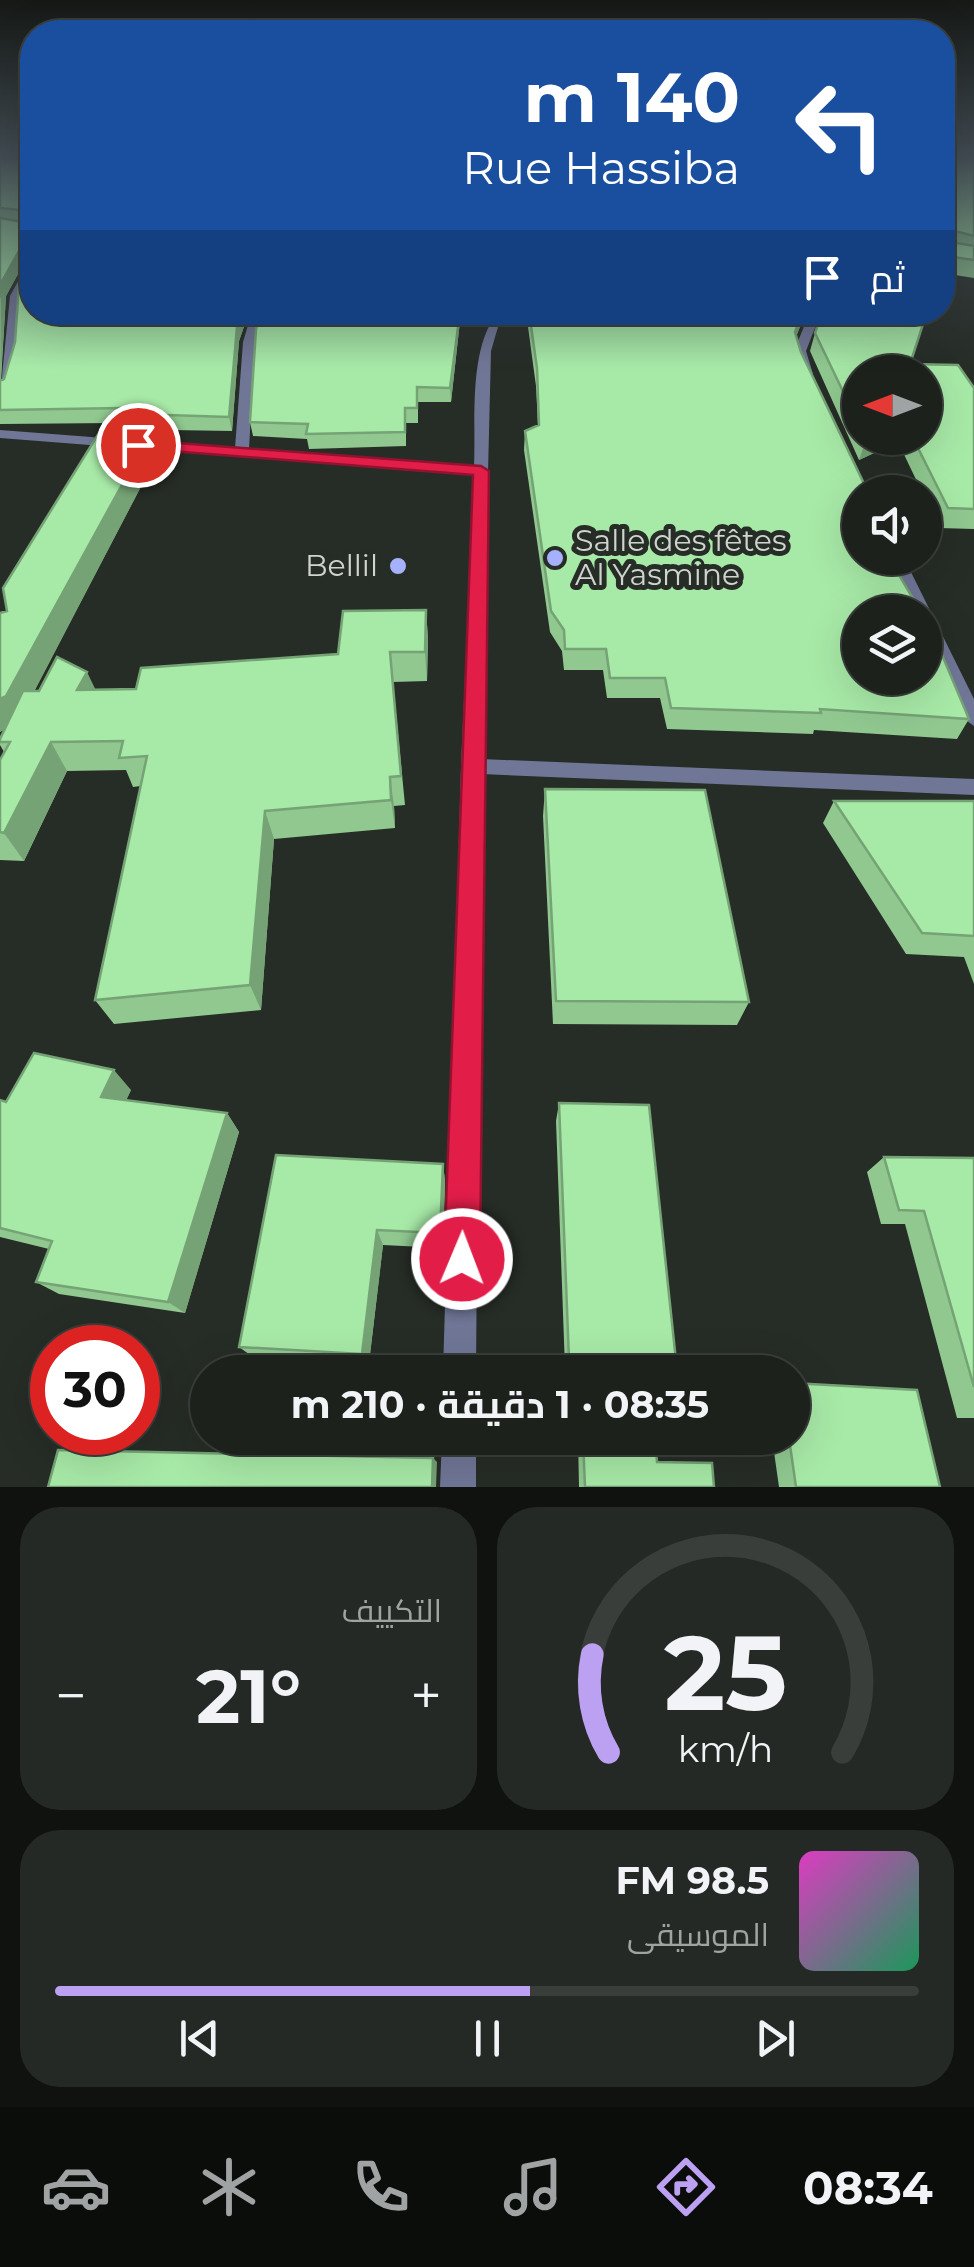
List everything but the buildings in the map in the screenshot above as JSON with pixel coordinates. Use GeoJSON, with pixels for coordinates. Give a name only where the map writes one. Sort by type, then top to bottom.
{"type":"FeatureCollection","features":[{"type":"Feature","properties":{"kind":"street"},"geometry":{"type":"LineString","coordinates":[[0,392],[11,355],[15,296],[20,287]]}},
{"type":"Feature","properties":{"kind":"street"},"geometry":{"type":"LineString","coordinates":[[242,453],[248,342],[254,325]]}},
{"type":"Feature","properties":{"kind":"street"},"geometry":{"type":"LineString","coordinates":[[460,1355],[471,766],[485,351],[494,325]]}},
{"type":"Feature","properties":{"kind":"street"},"geometry":{"type":"LineString","coordinates":[[811,325],[800,351],[813,386]]}},
{"type":"Feature","properties":{"kind":"street"},"geometry":{"type":"LineString","coordinates":[[0,434],[481,471]]}},
{"type":"Feature","properties":{"kind":"street"},"geometry":{"type":"LineString","coordinates":[[942,652],[974,719]]}},
{"type":"Feature","properties":{"kind":"street"},"geometry":{"type":"LineString","coordinates":[[471,766],[974,787]]}},
{"type":"Feature","properties":{"kind":"street"},"geometry":{"type":"LineString","coordinates":[[458,1487],[459,1455]]}},
{"type":"Feature","properties":{"kind":"place","name":"Salle des fêtes Al Yasmine"},"geometry":{"type":"Point","coordinates":[555,558]}},
{"type":"Feature","properties":{"kind":"place","name":"Bellil"},"geometry":{"type":"Point","coordinates":[398,566]}},
{"type":"Feature","properties":{"kind":"route"},"geometry":{"type":"LineString","coordinates":[[138,445],[481,471],[462,1259]]}}]}
